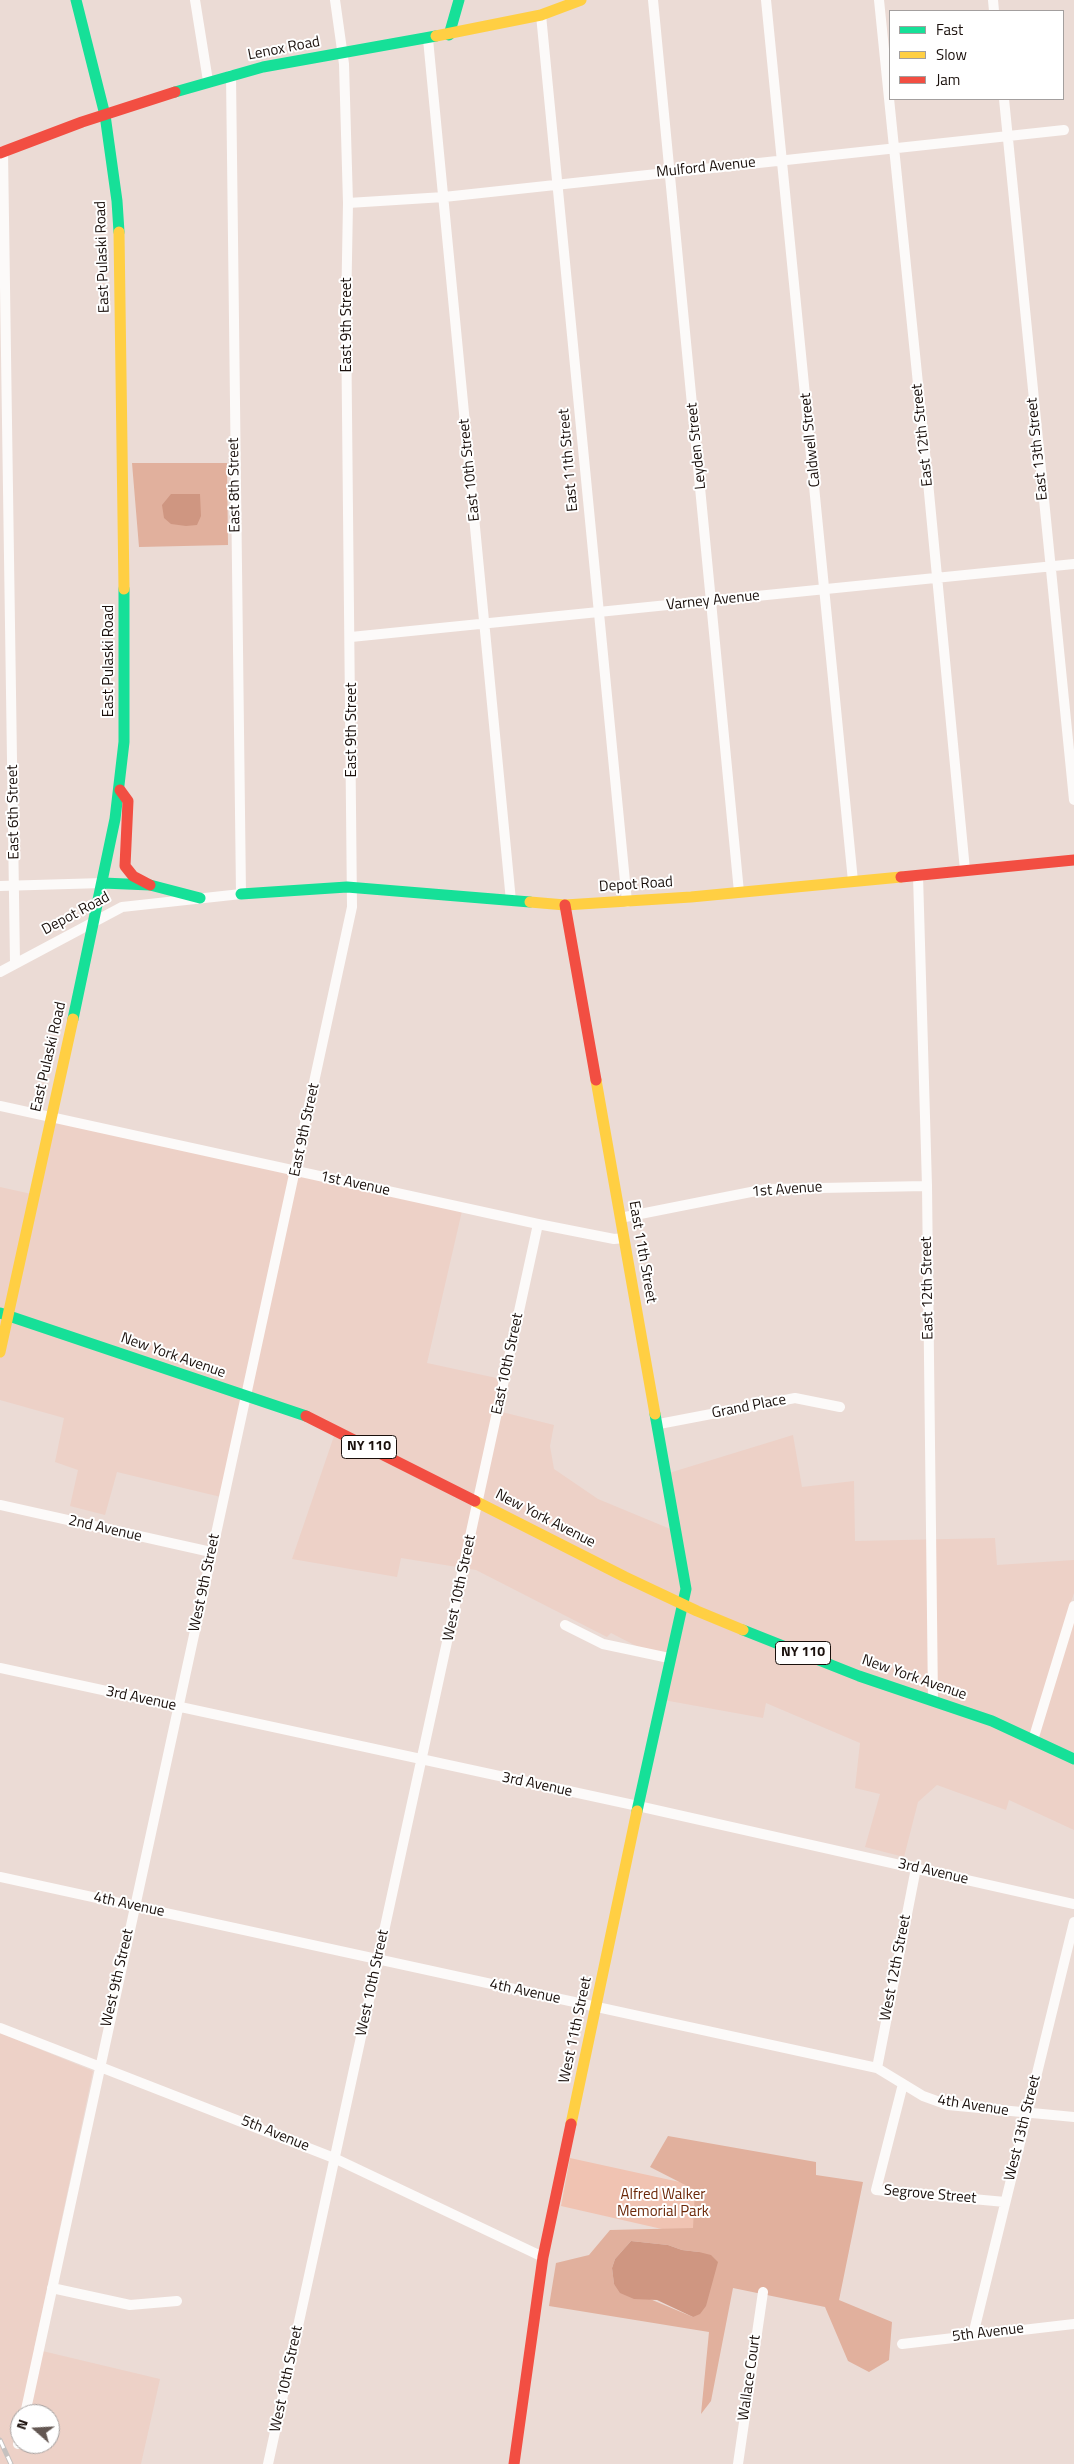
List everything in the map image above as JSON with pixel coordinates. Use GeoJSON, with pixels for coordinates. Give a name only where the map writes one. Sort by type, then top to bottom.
{"type":"FeatureCollection","features":[{"type":"Feature","properties":{"kind":"street","name":"East Pulaski Road"},"geometry":{"type":"LineString","coordinates":[[0,1352],[4,1314],[95,920],[120,789],[126,688],[118,201],[105,115],[76,0]]}},
{"type":"Feature","properties":{"kind":"street"},"geometry":{"type":"LineString","coordinates":[[195,0],[208,81]]}},
{"type":"Feature","properties":{"kind":"street","name":"East 9th Street"},"geometry":{"type":"LineString","coordinates":[[246,1397],[352,908],[351,637],[346,314],[348,203],[342,52],[335,0]]}},
{"type":"Feature","properties":{"kind":"street"},"geometry":{"type":"LineString","coordinates":[[449,35],[459,0]]}},
{"type":"Feature","properties":{"kind":"street","name":"Lenox Road"},"geometry":{"type":"LineString","coordinates":[[2,152],[208,81],[342,52],[449,35],[541,15],[581,0]]}},
{"type":"Feature","properties":{"kind":"street","name":"Leyden Street"},"geometry":{"type":"LineString","coordinates":[[653,0],[739,892]]}},
{"type":"Feature","properties":{"kind":"street","name":"Caldwell Street"},"geometry":{"type":"LineString","coordinates":[[766,0],[826,588],[853,881]]}},
{"type":"Feature","properties":{"kind":"street","name":"East 12th Street"},"geometry":{"type":"LineString","coordinates":[[879,0],[965,870]]}},
{"type":"Feature","properties":{"kind":"street","name":"East 11th Street"},"geometry":{"type":"LineString","coordinates":[[541,15],[627,902]]}},
{"type":"Feature","properties":{"kind":"street","name":"East 10th Street"},"geometry":{"type":"LineString","coordinates":[[428,39],[486,624],[511,901]]}},
{"type":"Feature","properties":{"kind":"street","name":"East 8th Street"},"geometry":{"type":"LineString","coordinates":[[231,75],[240,894]]}},
{"type":"Feature","properties":{"kind":"street","name":"East 13th Street"},"geometry":{"type":"LineString","coordinates":[[1004,100],[1074,800]]}},
{"type":"Feature","properties":{"kind":"street","name":"Mulford Avenue"},"geometry":{"type":"LineString","coordinates":[[348,203],[444,197],[557,183],[1064,130]]}},
{"type":"Feature","properties":{"kind":"street","name":"East 6th Street"},"geometry":{"type":"LineString","coordinates":[[2,152],[15,963]]}},
{"type":"Feature","properties":{"kind":"street","name":"Varney Avenue"},"geometry":{"type":"LineString","coordinates":[[351,637],[1074,564]]}},
{"type":"Feature","properties":{"kind":"street"},"geometry":{"type":"LineString","coordinates":[[120,789],[128,801],[125,866],[133,876],[150,886]]}},
{"type":"Feature","properties":{"kind":"street","name":"Depot Road"},"geometry":{"type":"LineString","coordinates":[[0,972],[122,907],[200,898],[353,888],[566,905],[627,902],[1074,860]]}},
{"type":"Feature","properties":{"kind":"street","name":"East 12th Street"},"geometry":{"type":"LineString","coordinates":[[918,875],[927,1186],[933,1701]]}},
{"type":"Feature","properties":{"kind":"street"},"geometry":{"type":"LineString","coordinates":[[0,886],[102,883]]}},
{"type":"Feature","properties":{"kind":"street","name":"Depot Road"},"geometry":{"type":"LineString","coordinates":[[102,883],[150,886],[200,898]]}},
{"type":"Feature","properties":{"kind":"street","name":"East 11th Street"},"geometry":{"type":"LineString","coordinates":[[566,905],[620,1218],[686,1581],[682,1604]]}},
{"type":"Feature","properties":{"kind":"street","name":"1st Avenue"},"geometry":{"type":"LineString","coordinates":[[0,1106],[538,1224],[614,1239],[624,1238]]}},
{"type":"Feature","properties":{"kind":"street","name":"1st Avenue"},"geometry":{"type":"LineString","coordinates":[[620,1218],[766,1189],[927,1186]]}},
{"type":"Feature","properties":{"kind":"street","name":"East 10th Street"},"geometry":{"type":"LineString","coordinates":[[478,1503],[538,1224]]}},
{"type":"Feature","properties":{"kind":"street","name":"New York Avenue"},"geometry":{"type":"LineString","coordinates":[[4,1314],[309,1417],[682,1604],[859,1676],[992,1720],[1074,1759]]}},
{"type":"Feature","properties":{"kind":"street","name":"West 9th Street"},"geometry":{"type":"LineString","coordinates":[[27,2404],[99,2065],[246,1397]]}},
{"type":"Feature","properties":{"kind":"street","name":"Grand Place"},"geometry":{"type":"LineString","coordinates":[[658,1424],[795,1398],[840,1407]]}},
{"type":"Feature","properties":{"kind":"street","name":"West 10th Street"},"geometry":{"type":"LineString","coordinates":[[268,2464],[478,1503]]}},
{"type":"Feature","properties":{"kind":"street","name":"2nd Avenue"},"geometry":{"type":"LineString","coordinates":[[0,1506],[211,1552]]}},
{"type":"Feature","properties":{"kind":"street","name":"West 11th Street"},"geometry":{"type":"LineString","coordinates":[[514,2464],[543,2257],[682,1604]]}},
{"type":"Feature","properties":{"kind":"street"},"geometry":{"type":"LineString","coordinates":[[1033,1740],[1074,1606]]}},
{"type":"Feature","properties":{"kind":"street"},"geometry":{"type":"LineString","coordinates":[[565,1624],[602,1644],[669,1658]]}},
{"type":"Feature","properties":{"kind":"street","name":"3rd Avenue"},"geometry":{"type":"LineString","coordinates":[[0,1668],[638,1806],[1074,1904]]}},
{"type":"Feature","properties":{"kind":"street","name":"West 12th Street"},"geometry":{"type":"LineString","coordinates":[[877,2068],[916,1868]]}},
{"type":"Feature","properties":{"kind":"street","name":"4th Avenue"},"geometry":{"type":"LineString","coordinates":[[0,1877],[877,2068],[935,2102],[1074,2118]]}},
{"type":"Feature","properties":{"kind":"street","name":"West 13th Street"},"geometry":{"type":"LineString","coordinates":[[973,2334],[1074,1922]]}},
{"type":"Feature","properties":{"kind":"street","name":"5th Avenue"},"geometry":{"type":"LineString","coordinates":[[0,2028],[334,2158],[543,2257]]}},
{"type":"Feature","properties":{"kind":"street","name":"Segrove Street"},"geometry":{"type":"LineString","coordinates":[[903,2084],[876,2190],[1005,2202]]}},
{"type":"Feature","properties":{"kind":"street"},"geometry":{"type":"LineString","coordinates":[[52,2288],[130,2305],[176,2301]]}},
{"type":"Feature","properties":{"kind":"street","name":"Wallace Court"},"geometry":{"type":"LineString","coordinates":[[738,2464],[763,2292]]}},
{"type":"Feature","properties":{"kind":"street","name":"5th Avenue"},"geometry":{"type":"LineString","coordinates":[[902,2344],[973,2334],[1074,2324]]}},
{"type":"Feature","properties":{"kind":"shaded area"},"geometry":{"type":"Polygon","coordinates":[[[132,463],[227,463],[228,545],[139,547],[132,463]]]}},
{"type":"Feature","properties":{"kind":"shaded area"},"geometry":{"type":"Polygon","coordinates":[[[171,494],[200,494],[201,516],[197,525],[171,524],[164,518],[162,505],[171,494]]]}},
{"type":"Feature","properties":{"kind":"shaded area"},"geometry":{"type":"Polygon","coordinates":[[[51,1119],[462,1211],[427,1363],[501,1379],[494,1410],[554,1425],[550,1446],[554,1469],[598,1499],[680,1533],[669,1473],[793,1435],[802,1487],[854,1481],[855,1541],[995,1538],[997,1565],[1074,1560],[1074,1593],[1071,1602],[1074,1603],[1074,1830],[1009,1800],[1006,1810],[937,1785],[918,1802],[904,1857],[865,1847],[880,1794],[855,1788],[860,1743],[766,1703],[763,1718],[658,1699],[668,1655],[642,1649],[611,1633],[607,1637],[476,1570],[401,1558],[397,1577],[292,1559],[335,1433],[245,1398],[221,1497],[117,1472],[105,1515],[70,1506],[78,1470],[55,1462],[64,1418],[0,1400],[0,1187],[36,1195],[51,1119]]]}},
{"type":"Feature","properties":{"kind":"shaded area"},"geometry":{"type":"Polygon","coordinates":[[[0,2033],[93,2071],[34,2349],[160,2379],[141,2464],[0,2464],[0,2033]]]}},
{"type":"Feature","properties":{"kind":"shaded area"},"geometry":{"type":"Polygon","coordinates":[[[668,2136],[816,2162],[816,2175],[863,2182],[839,2300],[892,2322],[889,2360],[869,2372],[848,2361],[825,2307],[733,2288],[711,2401],[701,2414],[709,2332],[549,2306],[556,2263],[589,2255],[610,2230],[693,2228],[695,2190],[650,2167],[668,2136]],[[631,2241],[615,2259],[612,2268],[614,2284],[693,2317],[699,2252],[682,2250],[668,2245],[631,2241]]]}},
{"type":"Feature","properties":{"kind":"shaded area"},"geometry":{"type":"Polygon","coordinates":[[[631,2241],[668,2245],[682,2250],[699,2252],[711,2255],[718,2262],[706,2306],[700,2314],[693,2317],[657,2300],[634,2299],[620,2293],[614,2284],[612,2268],[615,2259],[631,2241]]]}},
{"type":"Feature","properties":{"kind":"green space","name":"Alfred Walker Memorial Park"},"geometry":{"type":"Polygon","coordinates":[[[570,2158],[707,2188],[697,2237],[561,2206],[570,2158]]]}},
{"type":"Feature","properties":{"kind":"railway"},"geometry":{"type":"LineString","coordinates":[[0,2440],[11,2464]]}},
{"type":"Feature","properties":{"kind":"traffic: fast"},"geometry":{"type":"LineString","coordinates":[[76,0],[105,115],[117,201],[119,232]]}},
{"type":"Feature","properties":{"kind":"traffic: fast"},"geometry":{"type":"LineString","coordinates":[[449,35],[459,0]]}},
{"type":"Feature","properties":{"kind":"traffic: fast"},"geometry":{"type":"LineString","coordinates":[[175,92],[263,67],[436,36]]}},
{"type":"Feature","properties":{"kind":"traffic: fast"},"geometry":{"type":"LineString","coordinates":[[73,1019],[115,819],[124,742],[124,589]]}},
{"type":"Feature","properties":{"kind":"traffic: fast"},"geometry":{"type":"LineString","coordinates":[[103,883],[150,885],[200,898]]}},
{"type":"Feature","properties":{"kind":"traffic: fast"},"geometry":{"type":"LineString","coordinates":[[241,894],[347,887],[530,902]]}},
{"type":"Feature","properties":{"kind":"traffic: fast"},"geometry":{"type":"LineString","coordinates":[[0,1313],[306,1416]]}},
{"type":"Feature","properties":{"kind":"traffic: fast"},"geometry":{"type":"LineString","coordinates":[[637,1811],[686,1589],[655,1414]]}},
{"type":"Feature","properties":{"kind":"traffic: fast"},"geometry":{"type":"LineString","coordinates":[[743,1630],[859,1676],[992,1721],[1074,1759]]}},
{"type":"Feature","properties":{"kind":"traffic: slow"},"geometry":{"type":"LineString","coordinates":[[436,36],[541,15],[581,0]]}},
{"type":"Feature","properties":{"kind":"traffic: slow"},"geometry":{"type":"LineString","coordinates":[[119,232],[124,589]]}},
{"type":"Feature","properties":{"kind":"traffic: slow"},"geometry":{"type":"LineString","coordinates":[[530,902],[565,905],[691,897],[901,877]]}},
{"type":"Feature","properties":{"kind":"traffic: slow"},"geometry":{"type":"LineString","coordinates":[[0,1352],[73,1019]]}},
{"type":"Feature","properties":{"kind":"traffic: slow"},"geometry":{"type":"LineString","coordinates":[[596,1080],[655,1414]]}},
{"type":"Feature","properties":{"kind":"traffic: slow"},"geometry":{"type":"LineString","coordinates":[[475,1501],[625,1577],[697,1611],[743,1630]]}},
{"type":"Feature","properties":{"kind":"traffic: slow"},"geometry":{"type":"LineString","coordinates":[[571,2124],[637,1811]]}},
{"type":"Feature","properties":{"kind":"traffic: jam"},"geometry":{"type":"LineString","coordinates":[[0,153],[82,122],[175,92]]}},
{"type":"Feature","properties":{"kind":"traffic: jam"},"geometry":{"type":"LineString","coordinates":[[120,790],[128,801],[125,866],[133,876],[150,885]]}},
{"type":"Feature","properties":{"kind":"traffic: jam"},"geometry":{"type":"LineString","coordinates":[[901,877],[1074,860]]}},
{"type":"Feature","properties":{"kind":"traffic: jam"},"geometry":{"type":"LineString","coordinates":[[565,905],[596,1080]]}},
{"type":"Feature","properties":{"kind":"traffic: jam"},"geometry":{"type":"LineString","coordinates":[[306,1416],[475,1501]]}},
{"type":"Feature","properties":{"kind":"traffic: jam"},"geometry":{"type":"LineString","coordinates":[[514,2464],[543,2257],[571,2124]]}}]}
